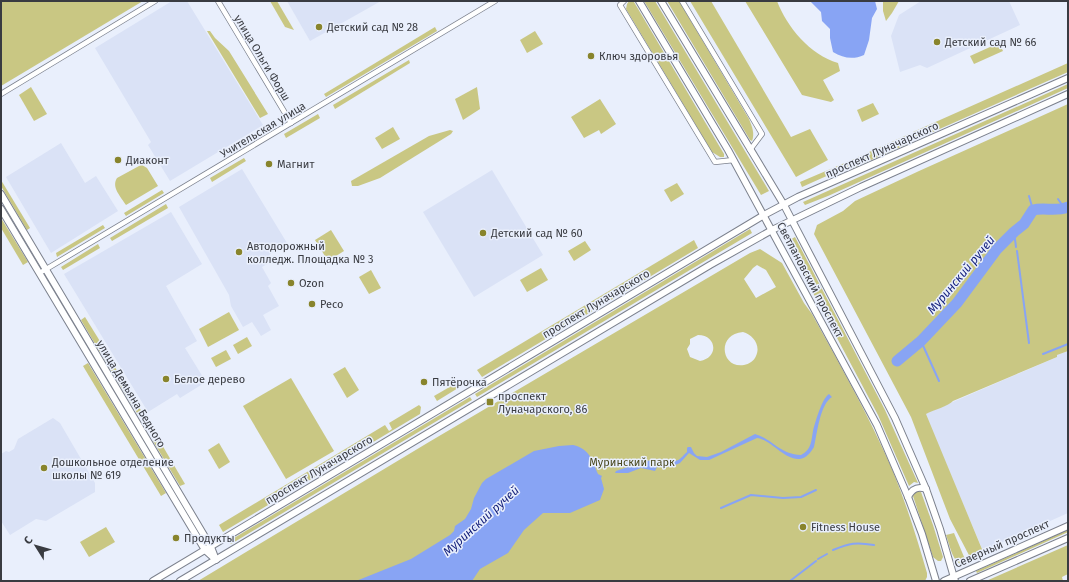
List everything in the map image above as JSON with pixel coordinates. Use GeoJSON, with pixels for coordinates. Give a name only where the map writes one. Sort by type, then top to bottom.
{"type":"FeatureCollection","features":[{"type":"Feature","properties":{"kind":"main road","name":"Светлановский проспект"},"geometry":{"type":"LineString","coordinates":[[639,1],[734,160],[877,425],[922,534],[936,581]]}},
{"type":"Feature","properties":{"kind":"main road","name":"Светлановский проспект"},"geometry":{"type":"LineString","coordinates":[[661,1],[784,205],[895,418],[926,490],[940,528],[955,579]]}},
{"type":"Feature","properties":{"kind":"main road","name":"проспект Луначарского"},"geometry":{"type":"LineString","coordinates":[[153,581],[764,215],[810,192],[1068,78]]}},
{"type":"Feature","properties":{"kind":"main road"},"geometry":{"type":"LineString","coordinates":[[180,581],[710,264],[772,230],[861,187],[1068,94]]}},
{"type":"Feature","properties":{"kind":"main road","name":"улица Демьяна Бедного"},"geometry":{"type":"LineString","coordinates":[[1,194],[208,548]]}},
{"type":"Feature","properties":{"kind":"main road","name":"улица Демьяна Бедного"},"geometry":{"type":"LineString","coordinates":[[1,209],[216,560]]}},
{"type":"Feature","properties":{"kind":"main road"},"geometry":{"type":"LineString","coordinates":[[908,497],[910,492],[915,488],[926,490]]}},
{"type":"Feature","properties":{"kind":"main road","name":"Северный проспект"},"geometry":{"type":"LineString","coordinates":[[944,581],[955,579],[1068,526]]}},
{"type":"Feature","properties":{"kind":"main road","name":"Северный проспект"},"geometry":{"type":"LineString","coordinates":[[970,581],[1068,538]]}},
{"type":"Feature","properties":{"kind":"street"},"geometry":{"type":"LineString","coordinates":[[1,94],[156,1]]}},
{"type":"Feature","properties":{"kind":"street","name":"улица Ольги Форш"},"geometry":{"type":"LineString","coordinates":[[218,1],[291,123]]}},
{"type":"Feature","properties":{"kind":"street","name":"Учительская улица"},"geometry":{"type":"LineString","coordinates":[[39,273],[495,1]]}},
{"type":"Feature","properties":{"kind":"street"},"geometry":{"type":"LineString","coordinates":[[624,1],[620,6],[715,162],[734,160]]}},
{"type":"Feature","properties":{"kind":"street"},"geometry":{"type":"LineString","coordinates":[[682,1],[762,134],[750,150]]}},
{"type":"Feature","properties":{"kind":"shaded area"},"geometry":{"type":"Polygon","coordinates":[[[172,1],[187,1],[263,125],[170,181],[148,145],[151,142],[95,48],[172,1]]]}},
{"type":"Feature","properties":{"kind":"shaded area","name":"Детский сад № 28"},"geometry":{"type":"Polygon","coordinates":[[[287,1],[381,1],[310,41],[287,1]]]}},
{"type":"Feature","properties":{"kind":"shaded area","name":"Детский сад № 66"},"geometry":{"type":"Polygon","coordinates":[[[921,1],[1009,1],[1020,25],[927,68],[920,65],[900,72],[891,36],[899,15],[921,1]]]}},
{"type":"Feature","properties":{"kind":"shaded area"},"geometry":{"type":"Polygon","coordinates":[[[61,143],[85,183],[96,176],[118,211],[51,253],[6,177],[61,143]]]}},
{"type":"Feature","properties":{"kind":"shaded area","name":"Автодорожный колледж. Площадка № 3"},"geometry":{"type":"Polygon","coordinates":[[[242,169],[287,243],[270,254],[266,261],[267,264],[262,267],[271,283],[268,286],[279,306],[263,315],[271,330],[261,336],[252,322],[243,327],[231,306],[229,295],[179,207],[242,169]]]}},
{"type":"Feature","properties":{"kind":"shaded area","name":"Детский сад № 60"},"geometry":{"type":"Polygon","coordinates":[[[492,170],[543,255],[474,297],[423,212],[492,170]]]}},
{"type":"Feature","properties":{"kind":"shaded area"},"geometry":{"type":"Polygon","coordinates":[[[171,212],[202,264],[166,286],[197,341],[185,348],[206,382],[180,398],[177,394],[148,412],[64,274],[171,212]]]}},
{"type":"Feature","properties":{"kind":"shaded area"},"geometry":{"type":"Polygon","coordinates":[[[1068,351],[1068,513],[983,551],[925,414],[1068,351]]]}},
{"type":"Feature","properties":{"kind":"shaded area","name":"Дошкольное отделение школы № 619"},"geometry":{"type":"Polygon","coordinates":[[[53,418],[60,423],[95,483],[95,492],[46,521],[36,519],[10,535],[1,521],[1,454],[14,449],[18,439],[53,418]]]}},
{"type":"Feature","properties":{"kind":"green space"},"geometry":{"type":"Polygon","coordinates":[[[1,1],[143,1],[1,86],[1,1]]]}},
{"type":"Feature","properties":{"kind":"green space"},"geometry":{"type":"Polygon","coordinates":[[[270,1],[277,1],[294,30],[285,27],[270,1]]]}},
{"type":"Feature","properties":{"kind":"green space"},"geometry":{"type":"Polygon","coordinates":[[[629,1],[634,2],[724,154],[724,157],[720,157],[712,152],[626,9],[629,1]]]}},
{"type":"Feature","properties":{"kind":"green space"},"geometry":{"type":"Polygon","coordinates":[[[644,1],[655,1],[769,191],[761,195],[644,1]]]}},
{"type":"Feature","properties":{"kind":"green space"},"geometry":{"type":"Polygon","coordinates":[[[667,1],[679,1],[749,119],[753,133],[752,141],[750,140],[667,1]]]}},
{"type":"Feature","properties":{"kind":"green space"},"geometry":{"type":"Polygon","coordinates":[[[690,1],[711,1],[791,137],[810,129],[828,160],[796,177],[690,1]]]}},
{"type":"Feature","properties":{"kind":"green space"},"geometry":{"type":"Polygon","coordinates":[[[745,1],[777,1],[787,21],[801,39],[818,54],[838,63],[840,71],[823,80],[834,100],[831,102],[802,95],[745,1]]]}},
{"type":"Feature","properties":{"kind":"green space"},"geometry":{"type":"Polygon","coordinates":[[[883,1],[899,1],[886,21],[883,11],[883,1]]]}},
{"type":"Feature","properties":{"kind":"green space"},"geometry":{"type":"Polygon","coordinates":[[[435,27],[437,31],[326,97],[324,94],[435,27]]]}},
{"type":"Feature","properties":{"kind":"green space"},"geometry":{"type":"Polygon","coordinates":[[[207,31],[210,31],[229,51],[268,114],[260,118],[207,31]]]}},
{"type":"Feature","properties":{"kind":"green space"},"geometry":{"type":"Polygon","coordinates":[[[535,31],[543,44],[527,53],[520,40],[535,31]]]}},
{"type":"Feature","properties":{"kind":"green space"},"geometry":{"type":"Polygon","coordinates":[[[999,43],[1003,51],[974,64],[970,56],[999,43]]]}},
{"type":"Feature","properties":{"kind":"green space"},"geometry":{"type":"Polygon","coordinates":[[[409,60],[410,63],[335,109],[333,105],[409,60]]]}},
{"type":"Feature","properties":{"kind":"green space"},"geometry":{"type":"Polygon","coordinates":[[[1068,63],[1068,72],[917,139],[913,132],[1068,63]]]}},
{"type":"Feature","properties":{"kind":"green space"},"geometry":{"type":"Polygon","coordinates":[[[1068,84],[1068,88],[828,196],[805,205],[803,202],[1068,84]]]}},
{"type":"Feature","properties":{"kind":"green space"},"geometry":{"type":"Polygon","coordinates":[[[31,87],[47,114],[34,121],[19,95],[31,87]]]}},
{"type":"Feature","properties":{"kind":"green space"},"geometry":{"type":"Polygon","coordinates":[[[477,87],[480,109],[463,120],[455,99],[477,87]]]}},
{"type":"Feature","properties":{"kind":"green space"},"geometry":{"type":"Polygon","coordinates":[[[600,99],[616,124],[601,134],[599,130],[584,138],[571,117],[600,99]]]}},
{"type":"Feature","properties":{"kind":"green space"},"geometry":{"type":"Polygon","coordinates":[[[873,103],[879,114],[862,122],[857,110],[873,103]]]}},
{"type":"Feature","properties":{"kind":"green space"},"geometry":{"type":"Polygon","coordinates":[[[1068,104],[1068,351],[926,414],[984,554],[971,559],[950,519],[911,417],[814,234],[817,225],[843,211],[855,201],[1068,104]]]}},
{"type":"Feature","properties":{"kind":"green space"},"geometry":{"type":"Polygon","coordinates":[[[318,114],[320,118],[286,138],[284,134],[318,114]]]}},
{"type":"Feature","properties":{"kind":"green space"},"geometry":{"type":"Polygon","coordinates":[[[393,127],[400,139],[382,149],[375,138],[393,127]]]}},
{"type":"Feature","properties":{"kind":"green space"},"geometry":{"type":"Polygon","coordinates":[[[450,130],[453,131],[451,134],[380,178],[358,186],[352,186],[351,181],[429,136],[450,130]]]}},
{"type":"Feature","properties":{"kind":"green space"},"geometry":{"type":"Polygon","coordinates":[[[909,134],[912,142],[862,164],[858,157],[909,134]]]}},
{"type":"Feature","properties":{"kind":"green space"},"geometry":{"type":"Polygon","coordinates":[[[244,158],[246,161],[212,182],[210,178],[244,158]]]}},
{"type":"Feature","properties":{"kind":"green space"},"geometry":{"type":"Polygon","coordinates":[[[854,159],[858,166],[851,169],[840,170],[802,187],[800,182],[854,159]]]}},
{"type":"Feature","properties":{"kind":"green space"},"geometry":{"type":"Polygon","coordinates":[[[142,165],[147,168],[158,186],[126,205],[117,192],[115,181],[117,178],[142,165]]]}},
{"type":"Feature","properties":{"kind":"green space"},"geometry":{"type":"Polygon","coordinates":[[[1,180],[30,228],[27,230],[1,186],[1,180]]]}},
{"type":"Feature","properties":{"kind":"green space"},"geometry":{"type":"Polygon","coordinates":[[[677,183],[684,194],[671,202],[664,190],[677,183]]]}},
{"type":"Feature","properties":{"kind":"green space"},"geometry":{"type":"Polygon","coordinates":[[[162,190],[164,193],[126,216],[124,213],[162,190]]]}},
{"type":"Feature","properties":{"kind":"green space"},"geometry":{"type":"Polygon","coordinates":[[[166,204],[168,208],[112,241],[110,238],[166,204]]]}},
{"type":"Feature","properties":{"kind":"green space"},"geometry":{"type":"Polygon","coordinates":[[[1,218],[28,262],[23,265],[1,228],[1,218]]]}},
{"type":"Feature","properties":{"kind":"green space"},"geometry":{"type":"Polygon","coordinates":[[[103,225],[105,228],[57,257],[56,253],[103,225]]]}},
{"type":"Feature","properties":{"kind":"green space"},"geometry":{"type":"Polygon","coordinates":[[[750,229],[752,233],[477,397],[475,394],[750,229]]]}},
{"type":"Feature","properties":{"kind":"green space"},"geometry":{"type":"Polygon","coordinates":[[[331,230],[344,251],[328,261],[315,240],[331,230]]]}},
{"type":"Feature","properties":{"kind":"green space"},"geometry":{"type":"Polygon","coordinates":[[[795,237],[885,410],[918,483],[914,482],[909,486],[878,415],[786,242],[795,237]]]}},
{"type":"Feature","properties":{"kind":"green space"},"geometry":{"type":"Polygon","coordinates":[[[694,240],[698,248],[482,377],[477,370],[694,240]]]}},
{"type":"Feature","properties":{"kind":"green space"},"geometry":{"type":"Polygon","coordinates":[[[585,241],[591,250],[574,261],[568,251],[585,241]]]}},
{"type":"Feature","properties":{"kind":"green space"},"geometry":{"type":"Polygon","coordinates":[[[98,244],[100,248],[63,270],[61,267],[98,244]]]}},
{"type":"Feature","properties":{"kind":"green space","name":"Муринский парк"},"geometry":{"type":"Polygon","coordinates":[[[760,249],[782,263],[854,391],[883,449],[902,495],[927,573],[925,581],[198,581],[429,442],[750,253],[760,249]],[[757,265],[744,279],[756,298],[776,287],[766,270],[757,265]],[[743,332],[734,334],[725,344],[726,357],[730,362],[736,365],[744,365],[753,361],[757,352],[757,344],[753,338],[747,333],[743,332]],[[698,335],[690,339],[690,344],[687,349],[690,357],[700,361],[710,356],[713,351],[713,347],[712,342],[709,339],[698,335]]]}},
{"type":"Feature","properties":{"kind":"green space"},"geometry":{"type":"Polygon","coordinates":[[[541,268],[548,280],[527,292],[520,280],[541,268]]]}},
{"type":"Feature","properties":{"kind":"green space"},"geometry":{"type":"Polygon","coordinates":[[[371,270],[381,288],[369,294],[359,277],[371,270]]]}},
{"type":"Feature","properties":{"kind":"green space"},"geometry":{"type":"Polygon","coordinates":[[[229,312],[239,330],[208,347],[199,329],[229,312]]]}},
{"type":"Feature","properties":{"kind":"green space"},"geometry":{"type":"Polygon","coordinates":[[[85,317],[106,351],[101,354],[81,320],[85,317]]]}},
{"type":"Feature","properties":{"kind":"green space"},"geometry":{"type":"Polygon","coordinates":[[[247,337],[252,346],[238,354],[233,345],[247,337]]]}},
{"type":"Feature","properties":{"kind":"green space"},"geometry":{"type":"Polygon","coordinates":[[[226,350],[231,359],[216,367],[211,358],[226,350]]]}},
{"type":"Feature","properties":{"kind":"green space"},"geometry":{"type":"Polygon","coordinates":[[[107,354],[142,412],[137,413],[103,357],[107,354]]]}},
{"type":"Feature","properties":{"kind":"green space"},"geometry":{"type":"Polygon","coordinates":[[[88,363],[166,493],[161,496],[83,366],[88,363]]]}},
{"type":"Feature","properties":{"kind":"green space"},"geometry":{"type":"Polygon","coordinates":[[[345,367],[359,390],[347,398],[333,374],[345,367]]]}},
{"type":"Feature","properties":{"kind":"green space"},"geometry":{"type":"Polygon","coordinates":[[[291,378],[334,451],[286,479],[243,406],[291,378]]]}},
{"type":"Feature","properties":{"kind":"green space"},"geometry":{"type":"Polygon","coordinates":[[[460,381],[463,385],[437,401],[434,396],[460,381]]]}},
{"type":"Feature","properties":{"kind":"green space"},"geometry":{"type":"Polygon","coordinates":[[[470,397],[472,400],[231,544],[229,541],[470,397]]]}},
{"type":"Feature","properties":{"kind":"green space"},"geometry":{"type":"Polygon","coordinates":[[[419,405],[421,407],[420,414],[223,532],[219,525],[385,425],[389,431],[392,429],[389,423],[419,405]]]}},
{"type":"Feature","properties":{"kind":"green space"},"geometry":{"type":"Polygon","coordinates":[[[158,438],[185,484],[180,486],[153,441],[158,438]]]}},
{"type":"Feature","properties":{"kind":"green space"},"geometry":{"type":"Polygon","coordinates":[[[219,443],[230,462],[219,469],[208,450],[219,443]]]}},
{"type":"Feature","properties":{"kind":"green space"},"geometry":{"type":"Polygon","coordinates":[[[918,491],[921,492],[933,525],[943,557],[941,561],[938,561],[933,557],[913,496],[914,493],[918,491]]]}},
{"type":"Feature","properties":{"kind":"green space"},"geometry":{"type":"Polygon","coordinates":[[[106,527],[115,542],[89,557],[80,542],[106,527]]]}},
{"type":"Feature","properties":{"kind":"green space"},"geometry":{"type":"Polygon","coordinates":[[[1068,530],[1068,532],[977,573],[976,571],[1068,530]]]}},
{"type":"Feature","properties":{"kind":"green space"},"geometry":{"type":"Polygon","coordinates":[[[954,533],[967,564],[958,563],[953,555],[946,535],[954,533]]]}},
{"type":"Feature","properties":{"kind":"green space"},"geometry":{"type":"Polygon","coordinates":[[[1068,545],[1068,574],[1062,577],[1063,581],[986,581],[1068,545]]]}},
{"type":"Feature","properties":{"kind":"water"},"geometry":{"type":"Polygon","coordinates":[[[810,1],[875,1],[877,9],[872,18],[869,40],[864,55],[848,58],[833,52],[830,29],[822,21],[821,12],[810,1]]]}},
{"type":"Feature","properties":{"kind":"water"},"geometry":{"type":"Polygon","coordinates":[[[829,394],[832,397],[822,412],[814,447],[807,456],[800,459],[786,455],[764,440],[757,438],[709,460],[700,460],[689,453],[680,463],[673,466],[657,467],[655,471],[641,468],[628,473],[615,473],[616,471],[628,467],[627,462],[634,463],[651,460],[670,462],[675,461],[680,459],[687,452],[688,447],[691,447],[697,456],[707,457],[721,452],[755,434],[787,452],[801,455],[805,453],[809,447],[819,411],[826,396],[829,394]]]}},
{"type":"Feature","properties":{"kind":"water"},"geometry":{"type":"Polygon","coordinates":[[[573,445],[587,452],[598,474],[602,476],[601,478],[604,489],[600,500],[570,513],[543,513],[524,530],[508,553],[480,569],[472,581],[356,581],[411,559],[450,535],[454,531],[455,526],[465,519],[471,509],[474,498],[482,483],[486,479],[534,451],[573,445]]]}},
{"type":"Feature","properties":{"kind":"waterway"},"geometry":{"type":"LineString","coordinates":[[1029,196],[1033,210]]}},
{"type":"Feature","properties":{"kind":"waterway"},"geometry":{"type":"LineString","coordinates":[[1058,199],[1065,209]]}},
{"type":"Feature","properties":{"kind":"waterway","name":"Муринский ручей"},"geometry":{"type":"LineString","coordinates":[[897,361],[921,341],[957,303],[997,249],[1024,224],[1033,210],[1059,209],[1068,207]]}},
{"type":"Feature","properties":{"kind":"waterway"},"geometry":{"type":"LineString","coordinates":[[1014,232],[1016,247]]}},
{"type":"Feature","properties":{"kind":"waterway"},"geometry":{"type":"LineString","coordinates":[[1017,251],[1029,343]]}},
{"type":"Feature","properties":{"kind":"waterway"},"geometry":{"type":"LineString","coordinates":[[921,341],[939,381]]}},
{"type":"Feature","properties":{"kind":"waterway"},"geometry":{"type":"LineString","coordinates":[[1043,354],[1068,344]]}},
{"type":"Feature","properties":{"kind":"waterway"},"geometry":{"type":"LineString","coordinates":[[721,508],[751,495],[783,498],[801,497],[816,490]]}},
{"type":"Feature","properties":{"kind":"waterway"},"geometry":{"type":"LineString","coordinates":[[833,550],[853,544],[874,545]]}},
{"type":"Feature","properties":{"kind":"waterway"},"geometry":{"type":"LineString","coordinates":[[818,559],[827,554]]}},
{"type":"Feature","properties":{"kind":"waterway"},"geometry":{"type":"LineString","coordinates":[[790,581],[816,561]]}},
{"type":"Feature","properties":{"kind":"place","name":"Детский сад № 28"},"geometry":{"type":"Point","coordinates":[319,27]}},
{"type":"Feature","properties":{"kind":"place","name":"Детский сад № 66"},"geometry":{"type":"Point","coordinates":[937,42]}},
{"type":"Feature","properties":{"kind":"place","name":"Ключ здоровья"},"geometry":{"type":"Point","coordinates":[591,56]}},
{"type":"Feature","properties":{"kind":"place","name":"Диаконт"},"geometry":{"type":"Point","coordinates":[118,160]}},
{"type":"Feature","properties":{"kind":"place","name":"Магнит"},"geometry":{"type":"Point","coordinates":[269,164]}},
{"type":"Feature","properties":{"kind":"place","name":"Детский сад № 60"},"geometry":{"type":"Point","coordinates":[483,233]}},
{"type":"Feature","properties":{"kind":"place","name":"Автодорожный колледж. Площадка № 3"},"geometry":{"type":"Point","coordinates":[239,252]}},
{"type":"Feature","properties":{"kind":"place","name":"Ozon"},"geometry":{"type":"Point","coordinates":[291,283]}},
{"type":"Feature","properties":{"kind":"place","name":"Ресо"},"geometry":{"type":"Point","coordinates":[312,304]}},
{"type":"Feature","properties":{"kind":"place","name":"Белое дерево"},"geometry":{"type":"Point","coordinates":[166,379]}},
{"type":"Feature","properties":{"kind":"place","name":"Пятёрочка"},"geometry":{"type":"Point","coordinates":[424,382]}},
{"type":"Feature","properties":{"kind":"place","name":"проспект Луначарского, 86"},"geometry":{"type":"Point","coordinates":[490,402]}},
{"type":"Feature","properties":{"kind":"place","name":"Дошкольное отделение школы № 619"},"geometry":{"type":"Point","coordinates":[44,468]}},
{"type":"Feature","properties":{"kind":"place","name":"Fitness House"},"geometry":{"type":"Point","coordinates":[803,527]}},
{"type":"Feature","properties":{"kind":"place","name":"Продукты"},"geometry":{"type":"Point","coordinates":[176,538]}}]}
